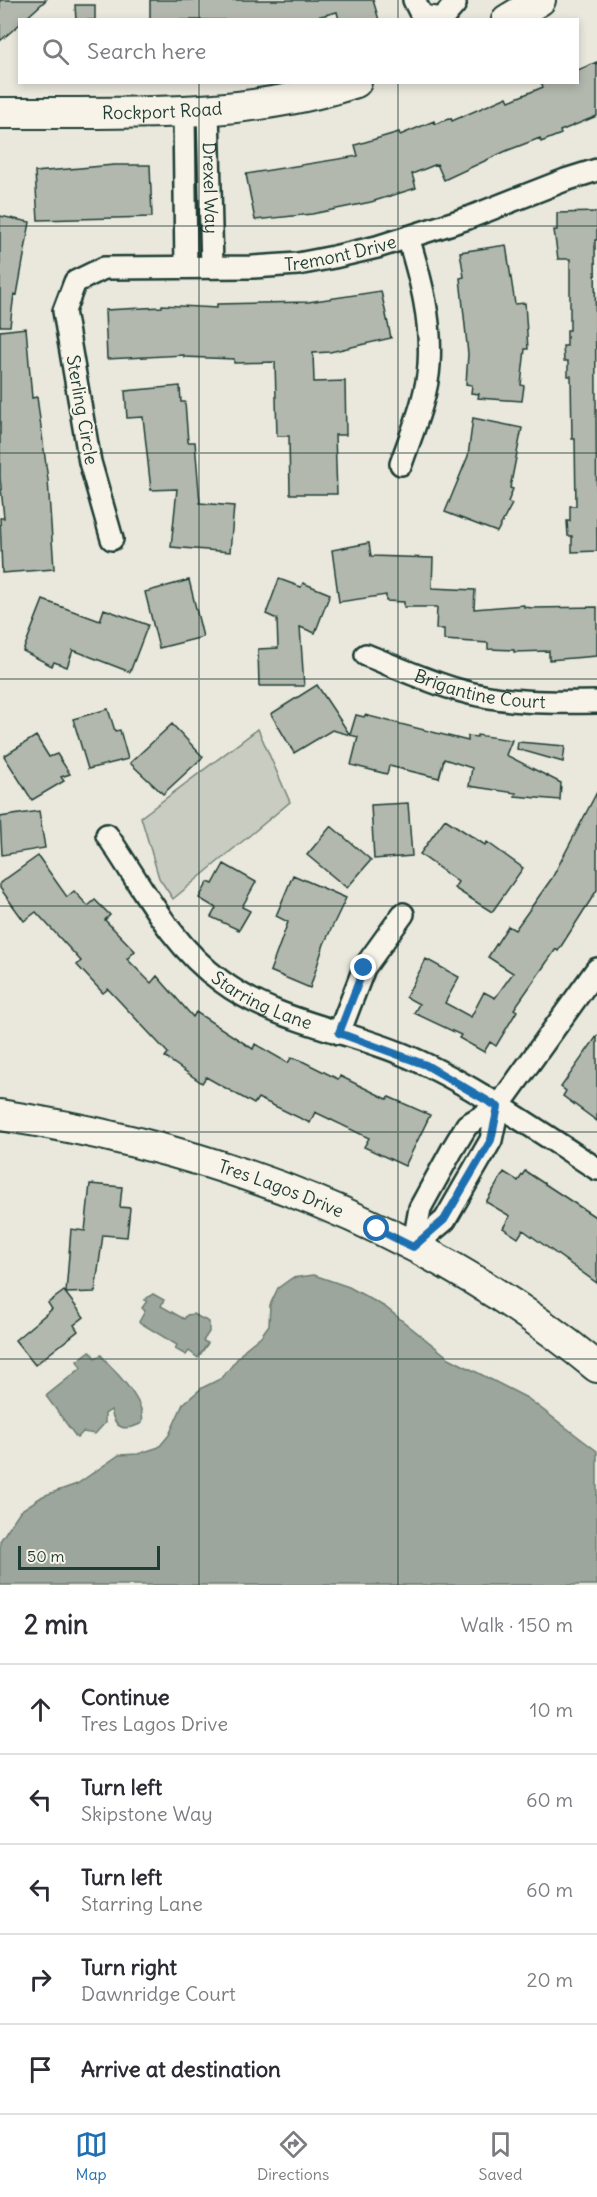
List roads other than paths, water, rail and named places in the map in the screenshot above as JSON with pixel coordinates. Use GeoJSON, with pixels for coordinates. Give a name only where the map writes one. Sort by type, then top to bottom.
{"type":"FeatureCollection","features":[{"type":"Feature","properties":{"kind":"street"},"geometry":{"type":"LineString","coordinates":[[414,0],[422,16],[435,18]]}},
{"type":"Feature","properties":{"kind":"street"},"geometry":{"type":"LineString","coordinates":[[443,18],[455,4],[453,0]]}},
{"type":"Feature","properties":{"kind":"street"},"geometry":{"type":"LineString","coordinates":[[510,18],[540,0]]}},
{"type":"Feature","properties":{"kind":"street","name":"Rockport Road"},"geometry":{"type":"LineString","coordinates":[[0,113],[196,110],[259,104],[333,90],[350,84]]}},
{"type":"Feature","properties":{"kind":"street","name":"Drexel Way"},"geometry":{"type":"LineString","coordinates":[[196,110],[211,192],[212,267]]}},
{"type":"Feature","properties":{"kind":"street","name":"Drexel Way"},"geometry":{"type":"LineString","coordinates":[[186,267],[184,194],[196,110]]}},
{"type":"Feature","properties":{"kind":"street","name":"Tremont Drive"},"geometry":{"type":"LineString","coordinates":[[75,282],[104,268],[298,264],[377,247],[597,170]]}},
{"type":"Feature","properties":{"kind":"street"},"geometry":{"type":"LineString","coordinates":[[184,194],[211,192]]}},
{"type":"Feature","properties":{"kind":"street"},"geometry":{"type":"LineString","coordinates":[[401,464],[421,404],[429,367],[429,327],[423,288],[408,237]]}},
{"type":"Feature","properties":{"kind":"street","name":"Sterling Circle"},"geometry":{"type":"LineString","coordinates":[[75,282],[64,311],[90,462],[111,539]]}},
{"type":"Feature","properties":{"kind":"street","name":"Brigantine Court"},"geometry":{"type":"LineString","coordinates":[[366,655],[458,690],[501,699],[559,703],[597,702]]}},
{"type":"Feature","properties":{"kind":"street","name":"Starring Lane"},"geometry":{"type":"LineString","coordinates":[[107,835],[171,931],[192,957],[222,982],[288,1017],[426,1065],[597,1169]]}},
{"type":"Feature","properties":{"kind":"street"},"geometry":{"type":"LineString","coordinates":[[339,1033],[364,968],[403,914]]}},
{"type":"Feature","properties":{"kind":"street"},"geometry":{"type":"LineString","coordinates":[[413,1247],[420,1208],[467,1125],[498,1107],[597,969]]}},
{"type":"Feature","properties":{"kind":"street","name":"Tres Lagos Drive"},"geometry":{"type":"LineString","coordinates":[[0,1115],[68,1126],[179,1153],[316,1200],[413,1247],[499,1297],[597,1367]]}}]}
